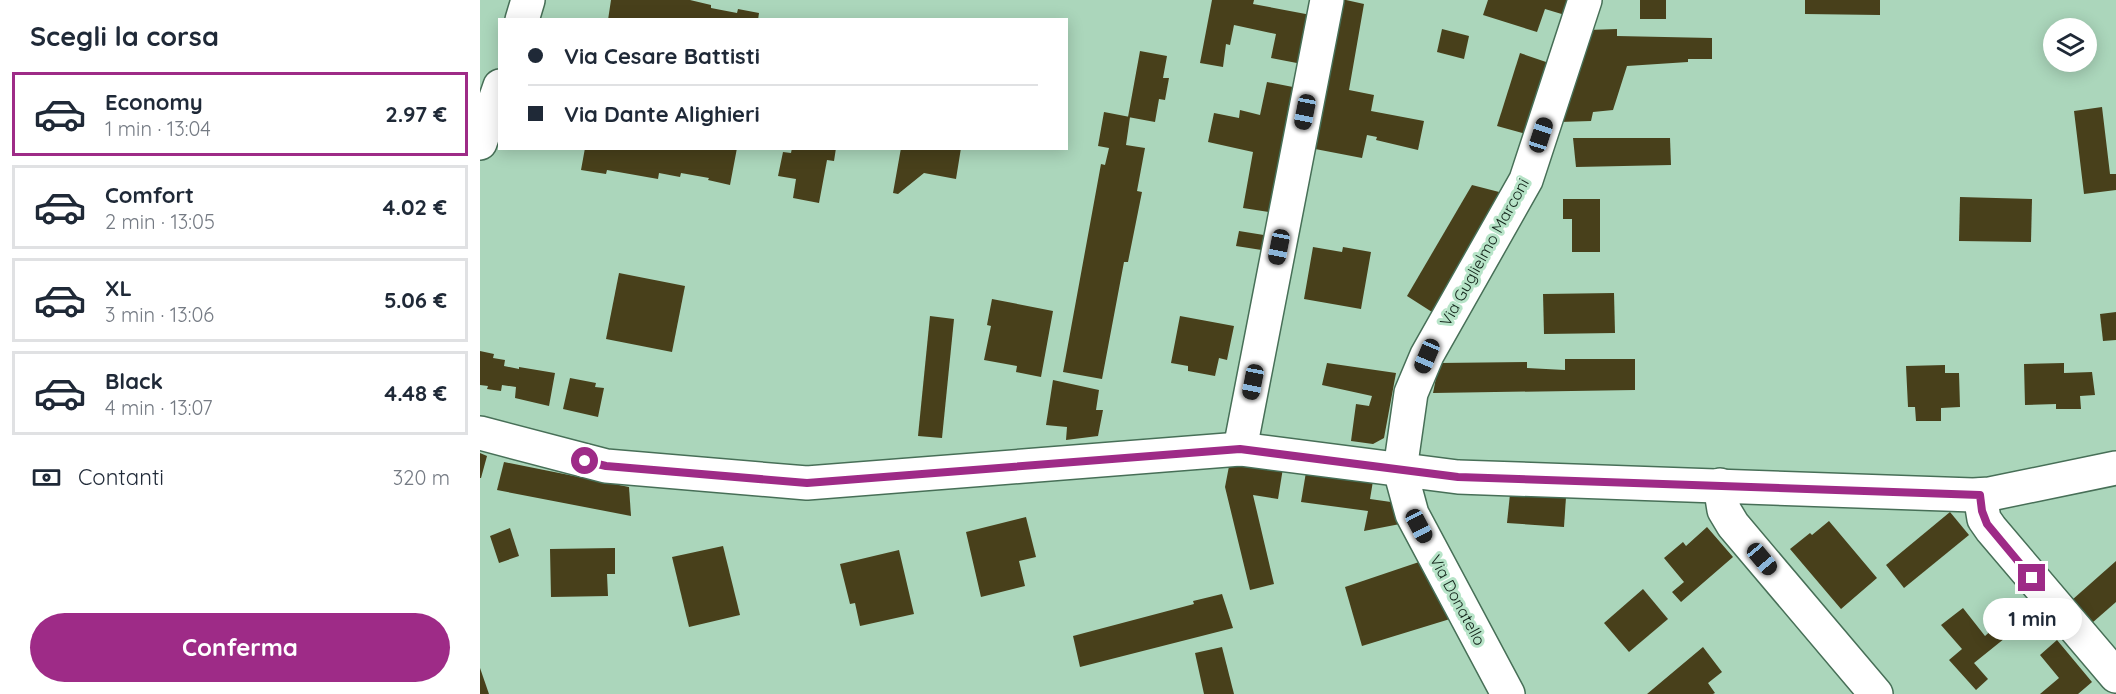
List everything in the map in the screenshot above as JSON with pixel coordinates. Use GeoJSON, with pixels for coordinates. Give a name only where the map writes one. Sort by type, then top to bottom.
{"type":"FeatureCollection","features":[{"type":"Feature","properties":{"kind":"street"},"geometry":{"type":"LineString","coordinates":[[523,18],[528,0]]}},
{"type":"Feature","properties":{"kind":"street"},"geometry":{"type":"LineString","coordinates":[[1240,449],[1327,0]]}},
{"type":"Feature","properties":{"kind":"street","name":"Via Guglielmo Marconi"},"geometry":{"type":"LineString","coordinates":[[1400,470],[1411,393],[1427,356],[1526,180],[1585,0]]}},
{"type":"Feature","properties":{"kind":"street"},"geometry":{"type":"LineString","coordinates":[[480,144],[498,92]]}},
{"type":"Feature","properties":{"kind":"street"},"geometry":{"type":"LineString","coordinates":[[480,433],[606,466],[807,483],[1240,449],[1458,477],[1720,484],[1980,495],[2116,468]]}},
{"type":"Feature","properties":{"kind":"street","name":"Via Donatello"},"geometry":{"type":"LineString","coordinates":[[1400,470],[1412,514],[1508,694]]}},
{"type":"Feature","properties":{"kind":"street"},"geometry":{"type":"LineString","coordinates":[[1720,484],[1724,510],[1733,525],[1876,694]]}},
{"type":"Feature","properties":{"kind":"street"},"geometry":{"type":"LineString","coordinates":[[1980,495],[1984,519],[1990,529],[2116,676]]}},
{"type":"Feature","properties":{"kind":"building"},"geometry":{"type":"Polygon","coordinates":[[[611,0],[690,0],[711,5],[711,8],[737,13],[738,9],[759,13],[758,18],[608,18],[611,0]]]}},
{"type":"Feature","properties":{"kind":"building"},"geometry":{"type":"Polygon","coordinates":[[[1212,0],[1254,0],[1253,4],[1311,15],[1302,64],[1271,58],[1276,34],[1234,25],[1230,45],[1226,44],[1223,67],[1200,63],[1212,0]]]}},
{"type":"Feature","properties":{"kind":"building"},"geometry":{"type":"Polygon","coordinates":[[[1335,0],[1364,4],[1349,90],[1374,95],[1371,111],[1424,121],[1418,150],[1376,140],[1377,137],[1367,135],[1362,158],[1310,148],[1335,0]]]}},
{"type":"Feature","properties":{"kind":"building"},"geometry":{"type":"Polygon","coordinates":[[[1488,0],[1570,0],[1565,15],[1545,9],[1537,32],[1483,15],[1488,0]]]}},
{"type":"Feature","properties":{"kind":"building"},"geometry":{"type":"Polygon","coordinates":[[[1640,0],[1666,0],[1666,19],[1640,19],[1640,0]]]}},
{"type":"Feature","properties":{"kind":"building"},"geometry":{"type":"Polygon","coordinates":[[[1805,0],[1880,0],[1880,15],[1805,14],[1805,0]]]}},
{"type":"Feature","properties":{"kind":"building"},"geometry":{"type":"Polygon","coordinates":[[[1442,29],[1469,36],[1464,59],[1437,52],[1442,29]]]}},
{"type":"Feature","properties":{"kind":"building"},"geometry":{"type":"Polygon","coordinates":[[[1617,29],[1617,36],[1712,38],[1712,59],[1688,59],[1688,62],[1627,66],[1613,110],[1593,112],[1591,121],[1559,122],[1588,30],[1617,29]]]}},
{"type":"Feature","properties":{"kind":"building"},"geometry":{"type":"Polygon","coordinates":[[[1140,51],[1167,56],[1163,78],[1169,78],[1165,100],[1159,99],[1155,122],[1128,117],[1140,51]]]}},
{"type":"Feature","properties":{"kind":"building"},"geometry":{"type":"Polygon","coordinates":[[[1520,53],[1549,63],[1526,134],[1497,126],[1520,53]]]}},
{"type":"Feature","properties":{"kind":"building"},"geometry":{"type":"Polygon","coordinates":[[[1267,82],[1298,88],[1275,213],[1243,208],[1253,152],[1208,142],[1214,113],[1239,118],[1240,110],[1260,115],[1267,82]]]}},
{"type":"Feature","properties":{"kind":"building"},"geometry":{"type":"Polygon","coordinates":[[[2102,107],[2110,174],[2116,174],[2116,190],[2084,194],[2074,111],[2102,107]]]}},
{"type":"Feature","properties":{"kind":"building"},"geometry":{"type":"Polygon","coordinates":[[[1104,112],[1130,117],[1126,145],[1145,148],[1137,191],[1142,192],[1128,262],[1124,262],[1102,379],[1063,372],[1101,164],[1105,165],[1109,148],[1098,146],[1104,112]]]}},
{"type":"Feature","properties":{"kind":"building"},"geometry":{"type":"Polygon","coordinates":[[[1573,138],[1670,138],[1671,165],[1576,167],[1573,138]]]}},
{"type":"Feature","properties":{"kind":"building"},"geometry":{"type":"Polygon","coordinates":[[[585,150],[737,150],[730,185],[708,180],[709,178],[681,173],[680,177],[659,173],[658,179],[607,170],[606,174],[581,170],[585,150]]]}},
{"type":"Feature","properties":{"kind":"building"},"geometry":{"type":"Polygon","coordinates":[[[792,150],[836,150],[834,161],[827,160],[819,203],[793,198],[796,179],[778,176],[783,152],[791,153],[792,150]]]}},
{"type":"Feature","properties":{"kind":"building"},"geometry":{"type":"Polygon","coordinates":[[[901,150],[961,150],[956,179],[924,173],[898,194],[893,193],[901,150]]]}},
{"type":"Feature","properties":{"kind":"building"},"geometry":{"type":"Polygon","coordinates":[[[1472,185],[1503,193],[1432,312],[1407,296],[1472,185]]]}},
{"type":"Feature","properties":{"kind":"building"},"geometry":{"type":"Polygon","coordinates":[[[1960,197],[2032,199],[2031,242],[1959,241],[1960,197]]]}},
{"type":"Feature","properties":{"kind":"building"},"geometry":{"type":"Polygon","coordinates":[[[1563,199],[1600,199],[1600,252],[1572,252],[1572,219],[1563,219],[1563,199]]]}},
{"type":"Feature","properties":{"kind":"building"},"geometry":{"type":"Polygon","coordinates":[[[1239,231],[1270,236],[1268,251],[1236,246],[1239,231]]]}},
{"type":"Feature","properties":{"kind":"building"},"geometry":{"type":"Polygon","coordinates":[[[1313,247],[1342,252],[1343,247],[1371,252],[1361,309],[1304,299],[1313,247]]]}},
{"type":"Feature","properties":{"kind":"building"},"geometry":{"type":"Polygon","coordinates":[[[619,273],[685,286],[672,352],[606,339],[619,273]]]}},
{"type":"Feature","properties":{"kind":"building"},"geometry":{"type":"Polygon","coordinates":[[[1614,293],[1615,333],[1544,334],[1543,294],[1614,293]]]}},
{"type":"Feature","properties":{"kind":"building"},"geometry":{"type":"Polygon","coordinates":[[[992,299],[1053,311],[1041,377],[1016,372],[1017,366],[984,360],[991,326],[987,325],[992,299]]]}},
{"type":"Feature","properties":{"kind":"building"},"geometry":{"type":"Polygon","coordinates":[[[2116,312],[2116,340],[2103,341],[2100,314],[2116,312]]]}},
{"type":"Feature","properties":{"kind":"building"},"geometry":{"type":"Polygon","coordinates":[[[930,316],[954,319],[942,438],[918,436],[930,316]]]}},
{"type":"Feature","properties":{"kind":"building"},"geometry":{"type":"Polygon","coordinates":[[[1180,316],[1234,326],[1227,360],[1219,358],[1215,376],[1188,371],[1188,366],[1171,363],[1180,316]]]}},
{"type":"Feature","properties":{"kind":"building"},"geometry":{"type":"Polygon","coordinates":[[[480,351],[494,354],[493,358],[505,360],[504,366],[555,373],[549,406],[515,398],[516,387],[502,385],[501,391],[487,389],[488,386],[480,385],[480,351]]]}},
{"type":"Feature","properties":{"kind":"building"},"geometry":{"type":"Polygon","coordinates":[[[1565,359],[1635,359],[1635,390],[1433,393],[1439,363],[1527,362],[1527,368],[1565,370],[1565,359]]]}},
{"type":"Feature","properties":{"kind":"building"},"geometry":{"type":"Polygon","coordinates":[[[1327,363],[1396,373],[1384,438],[1373,444],[1351,441],[1356,404],[1369,406],[1372,396],[1322,385],[1327,363]]]}},
{"type":"Feature","properties":{"kind":"building"},"geometry":{"type":"Polygon","coordinates":[[[2064,363],[2064,373],[2092,372],[2095,395],[2080,396],[2081,409],[2056,409],[2056,404],[2025,405],[2024,364],[2064,363]]]}},
{"type":"Feature","properties":{"kind":"building"},"geometry":{"type":"Polygon","coordinates":[[[1945,365],[1945,373],[1959,373],[1960,407],[1941,408],[1941,421],[1916,421],[1915,407],[1908,407],[1906,366],[1945,365]]]}},
{"type":"Feature","properties":{"kind":"building"},"geometry":{"type":"Polygon","coordinates":[[[570,378],[596,383],[595,387],[604,388],[598,417],[563,409],[570,378]]]}},
{"type":"Feature","properties":{"kind":"building"},"geometry":{"type":"Polygon","coordinates":[[[1053,380],[1099,390],[1096,410],[1103,410],[1098,436],[1066,440],[1067,427],[1046,425],[1053,380]]]}},
{"type":"Feature","properties":{"kind":"building"},"geometry":{"type":"Polygon","coordinates":[[[480,453],[487,456],[481,478],[480,478],[480,453]]]}},
{"type":"Feature","properties":{"kind":"building"},"geometry":{"type":"Polygon","coordinates":[[[1230,461],[1283,468],[1278,499],[1253,495],[1274,584],[1250,590],[1225,487],[1230,461]]]}},
{"type":"Feature","properties":{"kind":"building"},"geometry":{"type":"Polygon","coordinates":[[[504,462],[629,487],[631,516],[497,490],[504,462]]]}},
{"type":"Feature","properties":{"kind":"building"},"geometry":{"type":"Polygon","coordinates":[[[1306,472],[1373,481],[1370,499],[1391,502],[1400,524],[1364,531],[1368,511],[1301,502],[1306,472]]]}},
{"type":"Feature","properties":{"kind":"building"},"geometry":{"type":"Polygon","coordinates":[[[1510,494],[1566,497],[1564,527],[1507,523],[1510,494]]]}},
{"type":"Feature","properties":{"kind":"building"},"geometry":{"type":"Polygon","coordinates":[[[1950,512],[1969,535],[1904,588],[1886,565],[1950,512]]]}},
{"type":"Feature","properties":{"kind":"building"},"geometry":{"type":"Polygon","coordinates":[[[1026,517],[1036,557],[1019,561],[1025,586],[981,597],[966,532],[1026,517]]]}},
{"type":"Feature","properties":{"kind":"building"},"geometry":{"type":"Polygon","coordinates":[[[1829,521],[1877,578],[1841,609],[1790,549],[1829,521]]]}},
{"type":"Feature","properties":{"kind":"building"},"geometry":{"type":"Polygon","coordinates":[[[1707,527],[1733,557],[1681,602],[1672,592],[1684,582],[1664,558],[1683,542],[1686,546],[1707,527]]]}},
{"type":"Feature","properties":{"kind":"building"},"geometry":{"type":"Polygon","coordinates":[[[510,528],[519,556],[499,563],[490,536],[510,528]]]}},
{"type":"Feature","properties":{"kind":"building"},"geometry":{"type":"Polygon","coordinates":[[[723,546],[740,615],[689,627],[672,557],[723,546]]]}},
{"type":"Feature","properties":{"kind":"building"},"geometry":{"type":"Polygon","coordinates":[[[615,548],[615,574],[607,574],[608,596],[551,597],[550,549],[615,548]]]}},
{"type":"Feature","properties":{"kind":"building"},"geometry":{"type":"Polygon","coordinates":[[[899,550],[914,614],[860,626],[855,603],[850,604],[840,564],[899,550]]]}},
{"type":"Feature","properties":{"kind":"building"},"geometry":{"type":"Polygon","coordinates":[[[2116,561],[2116,602],[2092,623],[2072,600],[2116,561]]]}},
{"type":"Feature","properties":{"kind":"building"},"geometry":{"type":"Polygon","coordinates":[[[1419,562],[1450,619],[1362,646],[1345,587],[1419,562]]]}},
{"type":"Feature","properties":{"kind":"building"},"geometry":{"type":"Polygon","coordinates":[[[1643,589],[1668,619],[1629,652],[1604,623],[1643,589]]]}},
{"type":"Feature","properties":{"kind":"building"},"geometry":{"type":"Polygon","coordinates":[[[1222,594],[1233,628],[1080,667],[1073,636],[1194,604],[1193,601],[1222,594]]]}},
{"type":"Feature","properties":{"kind":"building"},"geometry":{"type":"Polygon","coordinates":[[[2024,601],[2035,614],[1974,663],[1988,679],[1976,690],[1949,660],[1962,649],[1941,625],[1963,608],[1985,636],[2024,601]]]}},
{"type":"Feature","properties":{"kind":"building"},"geometry":{"type":"Polygon","coordinates":[[[2057,640],[2092,682],[2078,694],[2040,694],[2059,678],[2040,655],[2057,640]]]}},
{"type":"Feature","properties":{"kind":"building"},"geometry":{"type":"Polygon","coordinates":[[[1222,647],[1234,694],[1204,694],[1195,653],[1222,647]]]}},
{"type":"Feature","properties":{"kind":"building"},"geometry":{"type":"Polygon","coordinates":[[[1703,647],[1722,672],[1708,683],[1715,693],[1647,694],[1703,647]]]}},
{"type":"Feature","properties":{"kind":"building"},"geometry":{"type":"Polygon","coordinates":[[[480,668],[489,694],[480,694],[480,668]]]}},
{"type":"Feature","properties":{"kind":"route"},"geometry":{"type":"LineString","coordinates":[[585,461],[606,466],[807,483],[1240,449],[1458,477],[1720,484],[1980,495],[1984,519],[1990,529],[2032,578]]}}]}
